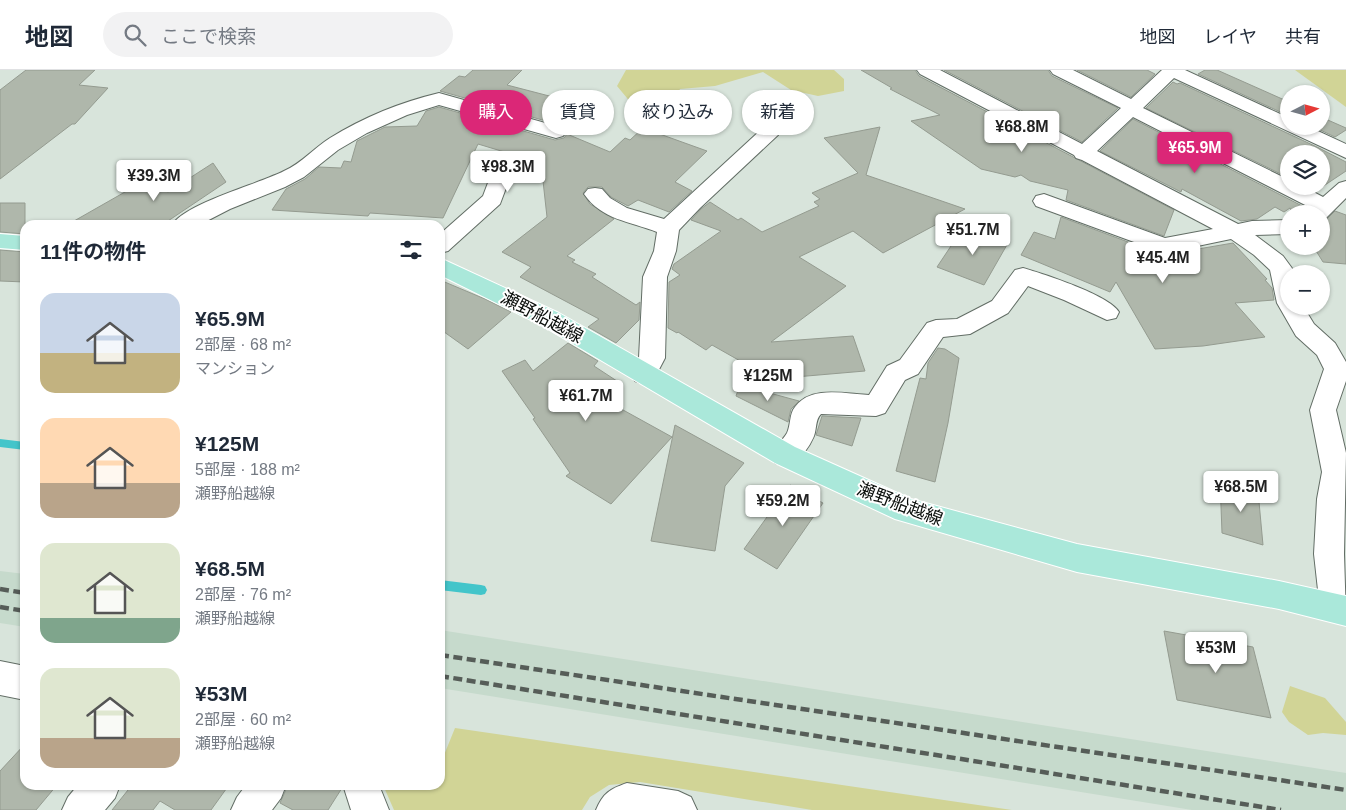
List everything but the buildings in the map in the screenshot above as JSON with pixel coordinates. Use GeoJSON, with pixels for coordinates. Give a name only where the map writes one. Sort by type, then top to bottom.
{"type":"FeatureCollection","features":[{"type":"Feature","properties":{"kind":"main road"},"geometry":{"type":"LineString","coordinates":[[0,241],[20,243]]}},
{"type":"Feature","properties":{"kind":"main road","name":"瀬野船越線"},"geometry":{"type":"LineString","coordinates":[[445,268],[550,319],[784,455],[905,510],[1007,540],[1078,558],[1279,595],[1341,609]]}},
{"type":"Feature","properties":{"kind":"street"},"geometry":{"type":"LineString","coordinates":[[926,70],[1083,154],[1236,232],[1259,247],[1280,268]]}},
{"type":"Feature","properties":{"kind":"street"},"geometry":{"type":"LineString","coordinates":[[1059,70],[1312,205]]}},
{"type":"Feature","properties":{"kind":"street"},"geometry":{"type":"LineString","coordinates":[[1083,154],[1172,70],[1280,121]]}},
{"type":"Feature","properties":{"kind":"street"},"geometry":{"type":"LineString","coordinates":[[190,220],[199,214],[293,175],[337,142],[368,125],[426,102],[439,100],[542,128]]}},
{"type":"Feature","properties":{"kind":"street"},"geometry":{"type":"LineString","coordinates":[[644,374],[652,358],[656,277],[665,251],[668,228],[692,203],[767,135]]}},
{"type":"Feature","properties":{"kind":"street"},"geometry":{"type":"LineString","coordinates":[[1309,135],[1346,152]]}},
{"type":"Feature","properties":{"kind":"street"},"geometry":{"type":"LineString","coordinates":[[445,242],[493,199],[505,164]]}},
{"type":"Feature","properties":{"kind":"street"},"geometry":{"type":"LineString","coordinates":[[1327,205],[1346,188]]}},
{"type":"Feature","properties":{"kind":"street"},"geometry":{"type":"LineString","coordinates":[[595,194],[604,206],[618,213],[657,223],[668,228]]}},
{"type":"Feature","properties":{"kind":"street"},"geometry":{"type":"LineString","coordinates":[[1044,201],[1164,246],[1252,228],[1280,227]]}},
{"type":"Feature","properties":{"kind":"street"},"geometry":{"type":"LineString","coordinates":[[784,455],[801,435],[804,414],[815,403],[876,406],[896,373],[909,367],[936,329],[961,328],[1000,308],[1023,276],[1072,294],[1107,312]]}},
{"type":"Feature","properties":{"kind":"street"},"geometry":{"type":"LineString","coordinates":[[1296,315],[1305,330],[1326,349],[1336,369],[1323,410],[1336,472],[1332,499],[1329,554],[1341,609]]}},
{"type":"Feature","properties":{"kind":"street"},"geometry":{"type":"LineString","coordinates":[[0,678],[20,682]]}},
{"type":"Feature","properties":{"kind":"street"},"geometry":{"type":"LineString","coordinates":[[81,810],[98,790]]}},
{"type":"Feature","properties":{"kind":"street"},"geometry":{"type":"LineString","coordinates":[[250,810],[264,790]]}},
{"type":"Feature","properties":{"kind":"street"},"geometry":{"type":"LineString","coordinates":[[362,790],[370,810]]}},
{"type":"Feature","properties":{"kind":"street"},"geometry":{"type":"LineString","coordinates":[[615,810],[627,801],[678,810]]}},
{"type":"Feature","properties":{"kind":"shaded area"},"geometry":{"type":"Polygon","coordinates":[[[0,571],[20,573],[20,626],[0,623],[0,571]]]}},
{"type":"Feature","properties":{"kind":"shaded area"},"geometry":{"type":"Polygon","coordinates":[[[445,631],[1346,773],[1346,810],[1192,810],[445,689],[445,631]]]}},
{"type":"Feature","properties":{"kind":"green space"},"geometry":{"type":"Polygon","coordinates":[[[626,70],[834,70],[844,79],[844,91],[818,96],[814,95],[814,90],[791,90],[763,72],[715,86],[679,90],[624,90],[624,94],[617,86],[626,70]]]}},
{"type":"Feature","properties":{"kind":"green space"},"geometry":{"type":"Polygon","coordinates":[[[1295,70],[1346,70],[1346,107],[1330,95],[1330,85],[1316,85],[1295,70]]]}},
{"type":"Feature","properties":{"kind":"green space"},"geometry":{"type":"Polygon","coordinates":[[[1290,686],[1325,698],[1346,722],[1346,735],[1323,733],[1308,735],[1289,722],[1282,712],[1290,686]]]}},
{"type":"Feature","properties":{"kind":"green space"},"geometry":{"type":"Polygon","coordinates":[[[455,728],[1012,810],[812,810],[640,782],[609,785],[590,797],[582,810],[394,810],[385,790],[445,790],[445,753],[455,728]]]}},
{"type":"Feature","properties":{"kind":"waterway"},"geometry":{"type":"LineString","coordinates":[[0,443],[20,445]]}},
{"type":"Feature","properties":{"kind":"waterway"},"geometry":{"type":"LineString","coordinates":[[445,586],[481,590]]}},
{"type":"Feature","properties":{"kind":"railway"},"geometry":{"type":"LineString","coordinates":[[0,589],[20,592]]}},
{"type":"Feature","properties":{"kind":"railway"},"geometry":{"type":"LineString","coordinates":[[0,607],[20,610]]}},
{"type":"Feature","properties":{"kind":"railway"},"geometry":{"type":"LineString","coordinates":[[445,656],[1346,790]]}},
{"type":"Feature","properties":{"kind":"railway"},"geometry":{"type":"LineString","coordinates":[[445,677],[1281,810]]}}]}
